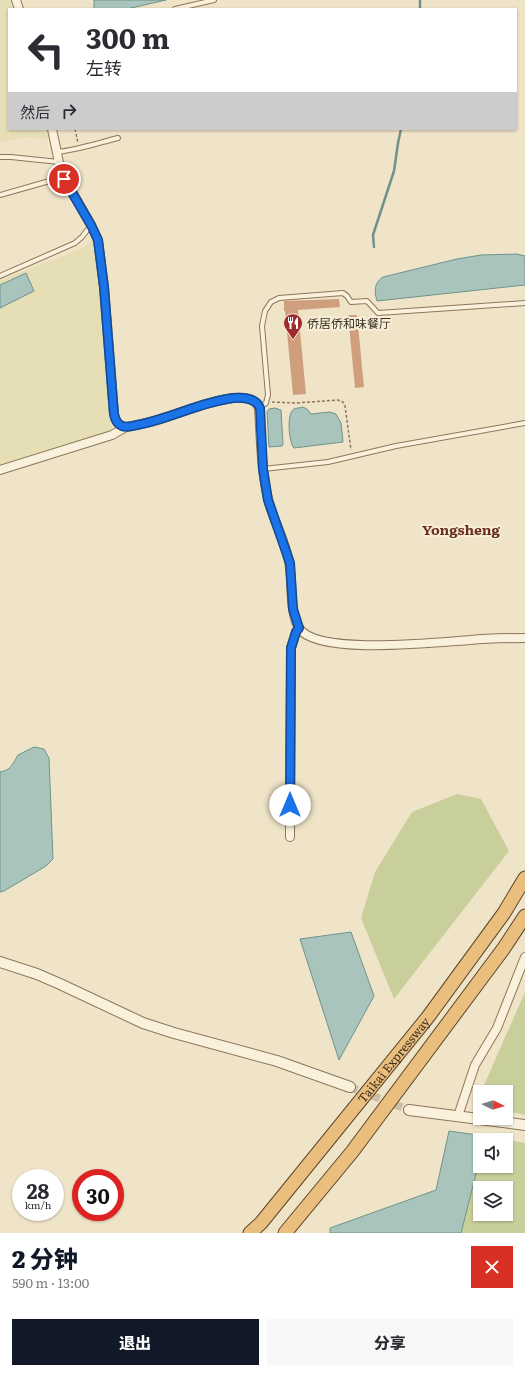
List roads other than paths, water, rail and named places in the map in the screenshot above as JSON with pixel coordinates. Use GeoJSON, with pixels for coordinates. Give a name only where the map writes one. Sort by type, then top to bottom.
{"type":"FeatureCollection","features":[{"type":"Feature","properties":{"kind":"highway","name":"Taikai Expressway"},"geometry":{"type":"LineString","coordinates":[[250,1233],[261,1223],[428,1017],[504,913],[525,878]]}},
{"type":"Feature","properties":{"kind":"highway","name":"Taikai Expressway"},"geometry":{"type":"LineString","coordinates":[[285,1233],[352,1152],[504,948],[525,916]]}},
{"type":"Feature","properties":{"kind":"street"},"geometry":{"type":"LineString","coordinates":[[52,130],[64,179],[98,240],[103,280],[114,414],[116,421],[122,426],[126,427]]}},
{"type":"Feature","properties":{"kind":"street"},"geometry":{"type":"LineString","coordinates":[[0,470],[112,435],[126,427],[149,422],[212,402],[233,398],[252,400],[260,408],[263,469],[268,500],[290,563],[293,609],[299,628],[307,636],[349,645],[383,646],[492,638],[525,638]]}},
{"type":"Feature","properties":{"kind":"street"},"geometry":{"type":"LineString","coordinates":[[290,837],[291,648],[296,632],[299,628]]}},
{"type":"Feature","properties":{"kind":"street"},"geometry":{"type":"LineString","coordinates":[[458,1116],[475,1065],[496,1028],[525,957]]}},
{"type":"Feature","properties":{"kind":"street"},"geometry":{"type":"LineString","coordinates":[[0,962],[37,974],[143,1023],[277,1062],[350,1087]]}},
{"type":"Feature","properties":{"kind":"street"},"geometry":{"type":"LineString","coordinates":[[409,1110],[525,1125]]}},
{"type":"Feature","properties":{"kind":"lane"},"geometry":{"type":"LineString","coordinates":[[179,8],[214,0]]}},
{"type":"Feature","properties":{"kind":"lane"},"geometry":{"type":"LineString","coordinates":[[57,152],[79,149],[118,138]]}},
{"type":"Feature","properties":{"kind":"lane"},"geometry":{"type":"LineString","coordinates":[[0,157],[59,162]]}},
{"type":"Feature","properties":{"kind":"lane"},"geometry":{"type":"LineString","coordinates":[[0,195],[53,180],[64,179]]}},
{"type":"Feature","properties":{"kind":"lane"},"geometry":{"type":"LineString","coordinates":[[0,276],[75,243],[82,237],[91,225]]}},
{"type":"Feature","properties":{"kind":"lane"},"geometry":{"type":"LineString","coordinates":[[260,408],[264,405],[268,395],[262,326],[263,318],[268,306],[278,298],[343,293],[351,302],[367,301],[378,313],[525,303]]}},
{"type":"Feature","properties":{"kind":"lane"},"geometry":{"type":"LineString","coordinates":[[263,469],[328,462],[396,446],[525,423]]}},
{"type":"Feature","properties":{"kind":"water"},"geometry":{"type":"Polygon","coordinates":[[[94,0],[166,0],[131,8],[94,8],[94,0]]]}},
{"type":"Feature","properties":{"kind":"water"},"geometry":{"type":"Polygon","coordinates":[[[517,254],[525,256],[525,285],[377,301],[375,294],[376,285],[383,277],[457,259],[481,255],[517,254]]]}},
{"type":"Feature","properties":{"kind":"water"},"geometry":{"type":"Polygon","coordinates":[[[26,273],[34,291],[0,308],[0,285],[26,273]]]}},
{"type":"Feature","properties":{"kind":"water"},"geometry":{"type":"Polygon","coordinates":[[[303,407],[311,414],[330,412],[336,414],[341,423],[343,442],[294,448],[292,445],[289,428],[290,416],[294,409],[303,407]]]}},
{"type":"Feature","properties":{"kind":"water"},"geometry":{"type":"Polygon","coordinates":[[[275,408],[281,410],[283,444],[282,446],[269,447],[267,412],[269,409],[275,408]]]}},
{"type":"Feature","properties":{"kind":"water"},"geometry":{"type":"Polygon","coordinates":[[[34,747],[44,749],[49,758],[53,859],[46,866],[0,892],[0,772],[9,768],[18,755],[34,747]]]}},
{"type":"Feature","properties":{"kind":"water"},"geometry":{"type":"Polygon","coordinates":[[[351,932],[374,996],[339,1060],[300,939],[351,932]]]}},
{"type":"Feature","properties":{"kind":"water"},"geometry":{"type":"Polygon","coordinates":[[[449,1131],[473,1134],[473,1173],[476,1173],[461,1233],[330,1233],[330,1228],[436,1190],[449,1131]]]}},
{"type":"Feature","properties":{"kind":"waterway"},"geometry":{"type":"LineString","coordinates":[[420,0],[420,8]]}},
{"type":"Feature","properties":{"kind":"waterway"},"geometry":{"type":"LineString","coordinates":[[374,247],[373,235],[394,171],[401,130]]}},
{"type":"Feature","properties":{"kind":"tunnel"},"geometry":{"type":"LineString","coordinates":[[350,1087],[409,1110]]}},
{"type":"Feature","properties":{"kind":"place","name":"侨居侨和味餐厅"},"geometry":{"type":"Point","coordinates":[293,340]}},
{"type":"Feature","properties":{"kind":"district","name":"Yongsheng"},"geometry":{"type":"Point","coordinates":[461,529]}}]}
